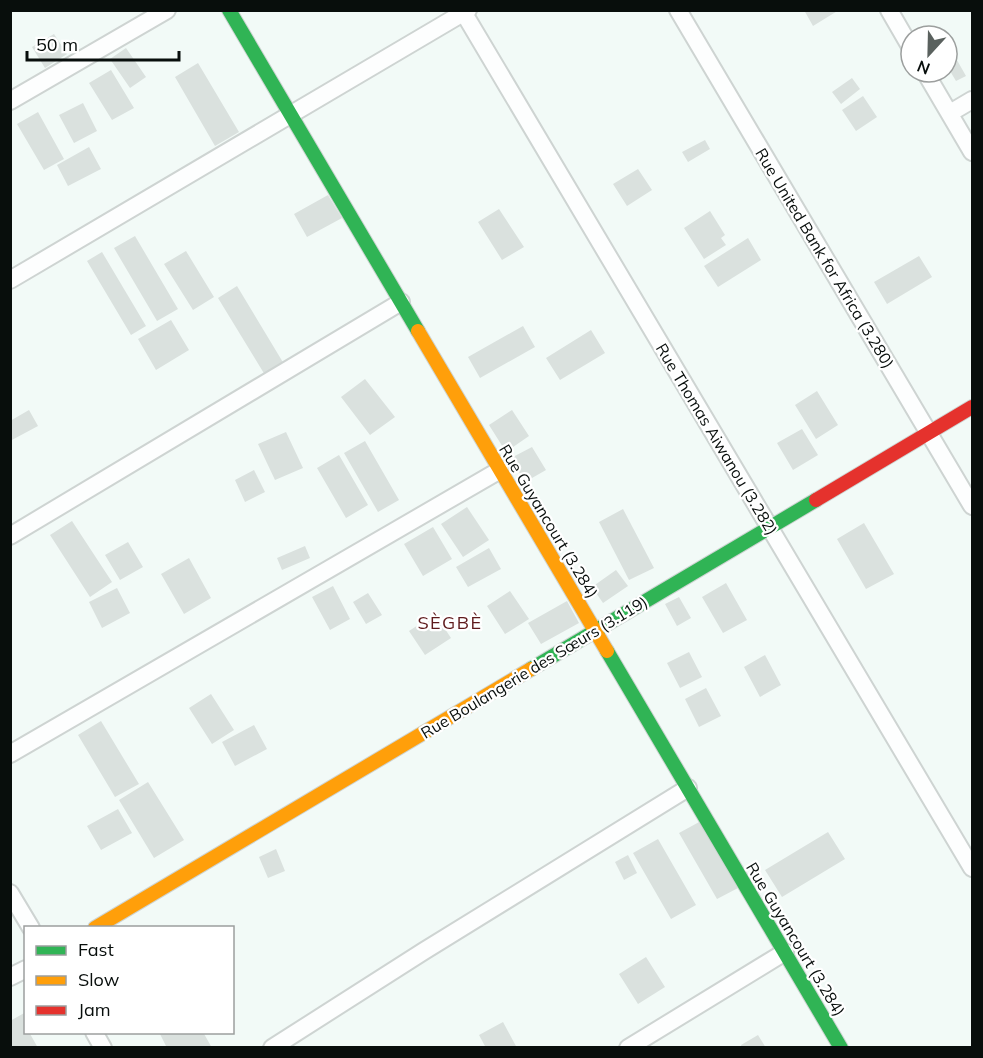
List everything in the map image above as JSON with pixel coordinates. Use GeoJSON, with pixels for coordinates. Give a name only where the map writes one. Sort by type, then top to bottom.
{"type":"FeatureCollection","features":[{"type":"Feature","properties":{"kind":"street"},"geometry":{"type":"LineString","coordinates":[[10,101],[167,10]]}},
{"type":"Feature","properties":{"kind":"street","name":"Rue Guyancourt (3.284)"},"geometry":{"type":"LineString","coordinates":[[229,10],[841,1047]]}},
{"type":"Feature","properties":{"kind":"street","name":"Rue United Bank for Africa (3.280)"},"geometry":{"type":"LineString","coordinates":[[678,10],[972,506]]}},
{"type":"Feature","properties":{"kind":"street"},"geometry":{"type":"LineString","coordinates":[[889,10],[899,27]]}},
{"type":"Feature","properties":{"kind":"street"},"geometry":{"type":"LineString","coordinates":[[10,280],[464,11]]}},
{"type":"Feature","properties":{"kind":"street","name":"Rue Thomas Aiwanou (3.282)"},"geometry":{"type":"LineString","coordinates":[[464,11],[972,868]]}},
{"type":"Feature","properties":{"kind":"street"},"geometry":{"type":"LineString","coordinates":[[932,84],[972,152]]}},
{"type":"Feature","properties":{"kind":"street"},"geometry":{"type":"LineString","coordinates":[[950,113],[972,100]]}},
{"type":"Feature","properties":{"kind":"street"},"geometry":{"type":"LineString","coordinates":[[10,536],[401,302]]}},
{"type":"Feature","properties":{"kind":"street","name":"Rue Boulangerie des Sœurs (3.119)"},"geometry":{"type":"LineString","coordinates":[[97,926],[972,407]]}},
{"type":"Feature","properties":{"kind":"street"},"geometry":{"type":"LineString","coordinates":[[10,754],[500,470]]}},
{"type":"Feature","properties":{"kind":"street"},"geometry":{"type":"LineString","coordinates":[[272,1047],[688,788]]}},
{"type":"Feature","properties":{"kind":"street"},"geometry":{"type":"LineString","coordinates":[[10,893],[30,926]]}},
{"type":"Feature","properties":{"kind":"street"},"geometry":{"type":"LineString","coordinates":[[628,1047],[785,952]]}},
{"type":"Feature","properties":{"kind":"street"},"geometry":{"type":"LineString","coordinates":[[10,977],[24,970]]}},
{"type":"Feature","properties":{"kind":"street"},"geometry":{"type":"LineString","coordinates":[[95,1034],[104,1047]]}},
{"type":"Feature","properties":{"kind":"building"},"geometry":{"type":"Polygon","coordinates":[[[804,10],[839,10],[813,26],[804,10]]]}},
{"type":"Feature","properties":{"kind":"building"},"geometry":{"type":"Polygon","coordinates":[[[54,34],[67,54],[45,68],[32,47],[54,34]]]}},
{"type":"Feature","properties":{"kind":"building"},"geometry":{"type":"Polygon","coordinates":[[[126,48],[146,77],[130,88],[110,59],[126,48]]]}},
{"type":"Feature","properties":{"kind":"building"},"geometry":{"type":"Polygon","coordinates":[[[198,63],[239,132],[215,146],[175,77],[198,63]]]}},
{"type":"Feature","properties":{"kind":"building"},"geometry":{"type":"Polygon","coordinates":[[[959,64],[966,76],[959,80],[959,64]]]}},
{"type":"Feature","properties":{"kind":"building"},"geometry":{"type":"Polygon","coordinates":[[[111,70],[134,108],[112,120],[89,83],[111,70]]]}},
{"type":"Feature","properties":{"kind":"building"},"geometry":{"type":"Polygon","coordinates":[[[852,78],[860,89],[841,104],[832,92],[852,78]]]}},
{"type":"Feature","properties":{"kind":"building"},"geometry":{"type":"Polygon","coordinates":[[[863,96],[877,117],[856,131],[842,110],[863,96]]]}},
{"type":"Feature","properties":{"kind":"building"},"geometry":{"type":"Polygon","coordinates":[[[83,103],[97,131],[74,143],[59,115],[83,103]]]}},
{"type":"Feature","properties":{"kind":"building"},"geometry":{"type":"Polygon","coordinates":[[[38,112],[64,159],[44,170],[17,124],[38,112]]]}},
{"type":"Feature","properties":{"kind":"building"},"geometry":{"type":"Polygon","coordinates":[[[705,140],[710,149],[688,162],[682,152],[705,140]]]}},
{"type":"Feature","properties":{"kind":"building"},"geometry":{"type":"Polygon","coordinates":[[[89,147],[101,169],[68,186],[57,165],[89,147]]]}},
{"type":"Feature","properties":{"kind":"building"},"geometry":{"type":"Polygon","coordinates":[[[638,169],[652,190],[627,206],[613,184],[638,169]]]}},
{"type":"Feature","properties":{"kind":"building"},"geometry":{"type":"Polygon","coordinates":[[[328,195],[342,218],[307,237],[294,214],[328,195]]]}},
{"type":"Feature","properties":{"kind":"building"},"geometry":{"type":"Polygon","coordinates":[[[499,209],[524,247],[502,260],[478,222],[499,209]]]}},
{"type":"Feature","properties":{"kind":"building"},"geometry":{"type":"Polygon","coordinates":[[[710,211],[725,235],[721,238],[726,245],[704,259],[684,228],[710,211]]]}},
{"type":"Feature","properties":{"kind":"building"},"geometry":{"type":"Polygon","coordinates":[[[135,236],[178,309],[157,321],[114,248],[135,236]]]}},
{"type":"Feature","properties":{"kind":"building"},"geometry":{"type":"Polygon","coordinates":[[[748,238],[761,260],[718,287],[704,266],[748,238]]]}},
{"type":"Feature","properties":{"kind":"building"},"geometry":{"type":"Polygon","coordinates":[[[186,251],[214,297],[193,310],[164,264],[186,251]]]}},
{"type":"Feature","properties":{"kind":"building"},"geometry":{"type":"Polygon","coordinates":[[[102,252],[146,326],[131,335],[87,261],[102,252]]]}},
{"type":"Feature","properties":{"kind":"building"},"geometry":{"type":"Polygon","coordinates":[[[919,256],[932,277],[887,304],[874,282],[919,256]]]}},
{"type":"Feature","properties":{"kind":"building"},"geometry":{"type":"Polygon","coordinates":[[[237,286],[284,364],[265,375],[218,298],[237,286]]]}},
{"type":"Feature","properties":{"kind":"building"},"geometry":{"type":"Polygon","coordinates":[[[171,320],[189,350],[156,370],[138,339],[171,320]]]}},
{"type":"Feature","properties":{"kind":"building"},"geometry":{"type":"Polygon","coordinates":[[[523,326],[535,347],[480,378],[468,357],[523,326]]]}},
{"type":"Feature","properties":{"kind":"building"},"geometry":{"type":"Polygon","coordinates":[[[591,330],[605,353],[560,380],[546,358],[591,330]]]}},
{"type":"Feature","properties":{"kind":"building"},"geometry":{"type":"Polygon","coordinates":[[[365,379],[395,417],[370,435],[341,397],[365,379]]]}},
{"type":"Feature","properties":{"kind":"building"},"geometry":{"type":"Polygon","coordinates":[[[817,391],[838,425],[816,439],[795,405],[817,391]]]}},
{"type":"Feature","properties":{"kind":"building"},"geometry":{"type":"Polygon","coordinates":[[[29,410],[38,426],[10,441],[10,421],[29,410]]]}},
{"type":"Feature","properties":{"kind":"building"},"geometry":{"type":"Polygon","coordinates":[[[512,410],[529,436],[506,452],[489,425],[512,410]]]}},
{"type":"Feature","properties":{"kind":"building"},"geometry":{"type":"Polygon","coordinates":[[[802,429],[818,455],[793,470],[777,443],[802,429]]]}},
{"type":"Feature","properties":{"kind":"building"},"geometry":{"type":"Polygon","coordinates":[[[286,432],[303,468],[275,480],[258,444],[286,432]]]}},
{"type":"Feature","properties":{"kind":"building"},"geometry":{"type":"Polygon","coordinates":[[[365,441],[399,500],[378,512],[344,453],[365,441]]]}},
{"type":"Feature","properties":{"kind":"building"},"geometry":{"type":"Polygon","coordinates":[[[532,447],[546,470],[525,482],[511,458],[532,447]]]}},
{"type":"Feature","properties":{"kind":"building"},"geometry":{"type":"Polygon","coordinates":[[[339,455],[368,505],[346,518],[317,468],[339,455]]]}},
{"type":"Feature","properties":{"kind":"building"},"geometry":{"type":"Polygon","coordinates":[[[254,470],[265,492],[245,502],[235,480],[254,470]]]}},
{"type":"Feature","properties":{"kind":"building"},"geometry":{"type":"Polygon","coordinates":[[[467,507],[489,540],[463,557],[441,524],[467,507]]]}},
{"type":"Feature","properties":{"kind":"building"},"geometry":{"type":"Polygon","coordinates":[[[623,509],[654,568],[629,580],[599,522],[623,509]]]}},
{"type":"Feature","properties":{"kind":"building"},"geometry":{"type":"Polygon","coordinates":[[[72,521],[112,582],[90,597],[50,535],[72,521]]]}},
{"type":"Feature","properties":{"kind":"building"},"geometry":{"type":"Polygon","coordinates":[[[864,523],[894,574],[866,589],[837,539],[864,523]]]}},
{"type":"Feature","properties":{"kind":"building"},"geometry":{"type":"Polygon","coordinates":[[[433,527],[452,559],[423,576],[404,544],[433,527]]]}},
{"type":"Feature","properties":{"kind":"building"},"geometry":{"type":"Polygon","coordinates":[[[128,542],[143,567],[120,580],[105,555],[128,542]]]}},
{"type":"Feature","properties":{"kind":"building"},"geometry":{"type":"Polygon","coordinates":[[[305,546],[310,558],[282,570],[277,558],[305,546]]]}},
{"type":"Feature","properties":{"kind":"building"},"geometry":{"type":"Polygon","coordinates":[[[489,548],[501,569],[468,587],[456,567],[489,548]]]}},
{"type":"Feature","properties":{"kind":"building"},"geometry":{"type":"Polygon","coordinates":[[[189,558],[211,598],[184,614],[161,574],[189,558]]]}},
{"type":"Feature","properties":{"kind":"building"},"geometry":{"type":"Polygon","coordinates":[[[616,570],[628,586],[603,603],[592,587],[616,570]]]}},
{"type":"Feature","properties":{"kind":"building"},"geometry":{"type":"Polygon","coordinates":[[[726,583],[747,620],[723,633],[702,597],[726,583]]]}},
{"type":"Feature","properties":{"kind":"building"},"geometry":{"type":"Polygon","coordinates":[[[333,586],[350,619],[330,630],[312,597],[333,586]]]}},
{"type":"Feature","properties":{"kind":"building"},"geometry":{"type":"Polygon","coordinates":[[[117,588],[130,613],[102,628],[89,602],[117,588]]]}},
{"type":"Feature","properties":{"kind":"building"},"geometry":{"type":"Polygon","coordinates":[[[510,591],[529,619],[505,634],[487,606],[510,591]]]}},
{"type":"Feature","properties":{"kind":"building"},"geometry":{"type":"Polygon","coordinates":[[[368,593],[382,615],[366,624],[353,602],[368,593]]]}},
{"type":"Feature","properties":{"kind":"building"},"geometry":{"type":"Polygon","coordinates":[[[679,597],[691,618],[677,626],[665,604],[679,597]]]}},
{"type":"Feature","properties":{"kind":"building"},"geometry":{"type":"Polygon","coordinates":[[[567,601],[579,623],[541,644],[528,623],[567,601]]]}},
{"type":"Feature","properties":{"kind":"building"},"geometry":{"type":"Polygon","coordinates":[[[435,614],[451,638],[425,655],[409,631],[435,614]]]}},
{"type":"Feature","properties":{"kind":"building"},"geometry":{"type":"Polygon","coordinates":[[[689,652],[702,677],[680,688],[667,663],[689,652]]]}},
{"type":"Feature","properties":{"kind":"building"},"geometry":{"type":"Polygon","coordinates":[[[765,655],[781,685],[760,697],[744,667],[765,655]]]}},
{"type":"Feature","properties":{"kind":"building"},"geometry":{"type":"Polygon","coordinates":[[[706,688],[721,716],[699,727],[685,699],[706,688]]]}},
{"type":"Feature","properties":{"kind":"building"},"geometry":{"type":"Polygon","coordinates":[[[211,694],[234,730],[212,744],[189,708],[211,694]]]}},
{"type":"Feature","properties":{"kind":"building"},"geometry":{"type":"Polygon","coordinates":[[[101,721],[139,784],[115,797],[78,735],[101,721]]]}},
{"type":"Feature","properties":{"kind":"building"},"geometry":{"type":"Polygon","coordinates":[[[254,725],[267,749],[235,766],[222,742],[254,725]]]}},
{"type":"Feature","properties":{"kind":"building"},"geometry":{"type":"Polygon","coordinates":[[[148,782],[184,840],[154,858],[119,800],[148,782]]]}},
{"type":"Feature","properties":{"kind":"building"},"geometry":{"type":"Polygon","coordinates":[[[118,809],[132,833],[101,850],[87,826],[118,809]]]}},
{"type":"Feature","properties":{"kind":"building"},"geometry":{"type":"Polygon","coordinates":[[[701,821],[738,888],[717,899],[679,833],[701,821]]]}},
{"type":"Feature","properties":{"kind":"building"},"geometry":{"type":"Polygon","coordinates":[[[828,832],[845,859],[782,897],[765,870],[828,832]]]}},
{"type":"Feature","properties":{"kind":"building"},"geometry":{"type":"Polygon","coordinates":[[[658,839],[696,905],[671,919],[633,853],[658,839]]]}},
{"type":"Feature","properties":{"kind":"building"},"geometry":{"type":"Polygon","coordinates":[[[276,849],[285,871],[268,878],[259,857],[276,849]]]}},
{"type":"Feature","properties":{"kind":"building"},"geometry":{"type":"Polygon","coordinates":[[[628,855],[637,873],[624,880],[615,862],[628,855]]]}},
{"type":"Feature","properties":{"kind":"building"},"geometry":{"type":"Polygon","coordinates":[[[646,957],[665,987],[638,1004],[619,974],[646,957]]]}},
{"type":"Feature","properties":{"kind":"building"},"geometry":{"type":"Polygon","coordinates":[[[24,1013],[24,1034],[30,1034],[38,1048],[10,1048],[10,1021],[24,1013]]]}},
{"type":"Feature","properties":{"kind":"building"},"geometry":{"type":"Polygon","coordinates":[[[503,1022],[517,1048],[486,1048],[479,1035],[503,1022]]]}},
{"type":"Feature","properties":{"kind":"building"},"geometry":{"type":"Polygon","coordinates":[[[160,1034],[204,1034],[212,1048],[167,1048],[160,1034]]]}},
{"type":"Feature","properties":{"kind":"building"},"geometry":{"type":"Polygon","coordinates":[[[758,1035],[766,1048],[742,1048],[741,1045],[758,1035]]]}},
{"type":"Feature","properties":{"kind":"traffic: fast"},"geometry":{"type":"LineString","coordinates":[[229,10],[418,331]]}},
{"type":"Feature","properties":{"kind":"traffic: fast"},"geometry":{"type":"LineString","coordinates":[[531,669],[816,500]]}},
{"type":"Feature","properties":{"kind":"traffic: fast"},"geometry":{"type":"LineString","coordinates":[[607,651],[841,1048]]}},
{"type":"Feature","properties":{"kind":"traffic: slow"},"geometry":{"type":"LineString","coordinates":[[418,331],[607,651]]}},
{"type":"Feature","properties":{"kind":"traffic: slow"},"geometry":{"type":"LineString","coordinates":[[98,926],[531,669]]}},
{"type":"Feature","properties":{"kind":"traffic: jam"},"geometry":{"type":"LineString","coordinates":[[816,500],[972,407]]}},
{"type":"Feature","properties":{"kind":"district","name":"SÈGBÈ"},"geometry":{"type":"Point","coordinates":[450,622]}}]}
